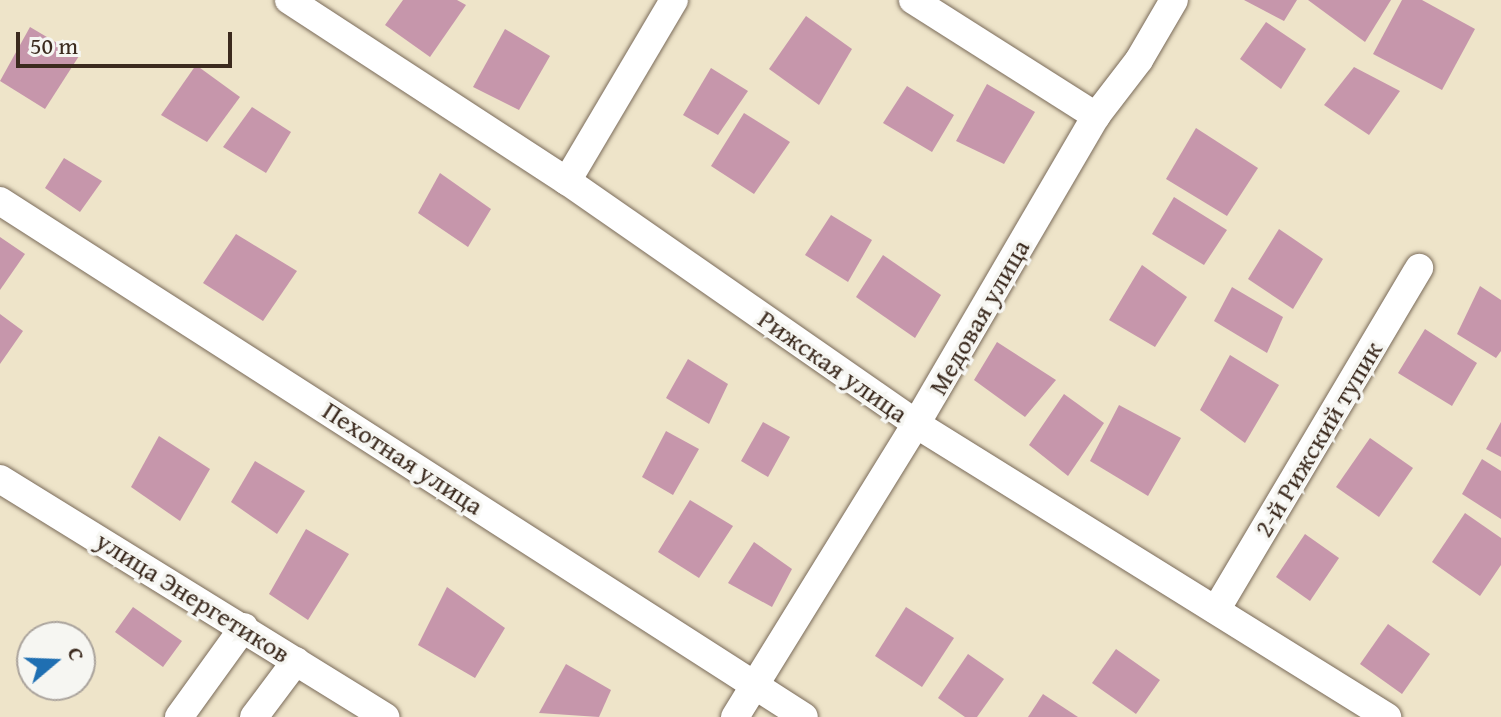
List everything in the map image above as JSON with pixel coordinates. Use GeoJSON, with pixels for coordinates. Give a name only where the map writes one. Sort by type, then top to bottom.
{"type":"FeatureCollection","features":[{"type":"Feature","properties":{"kind":"street","name":"Рижская улица"},"geometry":{"type":"LineString","coordinates":[[289,0],[567,181],[916,424],[1387,717]]}},
{"type":"Feature","properties":{"kind":"street"},"geometry":{"type":"LineString","coordinates":[[567,181],[674,0]]}},
{"type":"Feature","properties":{"kind":"street"},"geometry":{"type":"LineString","coordinates":[[913,0],[1096,116]]}},
{"type":"Feature","properties":{"kind":"street","name":"Медовая улица"},"geometry":{"type":"LineString","coordinates":[[735,717],[916,424],[1096,116],[1139,60],[1174,0]]}},
{"type":"Feature","properties":{"kind":"street","name":"Пехотная улица"},"geometry":{"type":"LineString","coordinates":[[0,201],[804,717]]}},
{"type":"Feature","properties":{"kind":"street","name":"2-й Рижский тупик"},"geometry":{"type":"LineString","coordinates":[[1216,610],[1419,268]]}},
{"type":"Feature","properties":{"kind":"street","name":"улица Энергетиков"},"geometry":{"type":"LineString","coordinates":[[7,492],[244,627],[386,717]]}},
{"type":"Feature","properties":{"kind":"street"},"geometry":{"type":"LineString","coordinates":[[179,717],[244,627]]}},
{"type":"Feature","properties":{"kind":"street"},"geometry":{"type":"LineString","coordinates":[[254,717],[296,661]]}},
{"type":"Feature","properties":{"kind":"building"},"geometry":{"type":"Polygon","coordinates":[[[403,0],[457,0],[466,5],[430,57],[385,25],[403,0]]]}},
{"type":"Feature","properties":{"kind":"building"},"geometry":{"type":"Polygon","coordinates":[[[1244,0],[1297,0],[1284,21],[1244,0]]]}},
{"type":"Feature","properties":{"kind":"building"},"geometry":{"type":"Polygon","coordinates":[[[1308,0],[1391,0],[1365,42],[1308,0]]]}},
{"type":"Feature","properties":{"kind":"building"},"geometry":{"type":"Polygon","coordinates":[[[1402,0],[1422,0],[1475,29],[1442,90],[1373,54],[1402,0]]]}},
{"type":"Feature","properties":{"kind":"building"},"geometry":{"type":"Polygon","coordinates":[[[806,16],[852,49],[819,105],[769,69],[806,16]]]}},
{"type":"Feature","properties":{"kind":"building"},"geometry":{"type":"Polygon","coordinates":[[[1266,22],[1306,49],[1281,89],[1240,59],[1266,22]]]}},
{"type":"Feature","properties":{"kind":"building"},"geometry":{"type":"Polygon","coordinates":[[[30,27],[79,56],[45,109],[0,81],[30,27]]]}},
{"type":"Feature","properties":{"kind":"building"},"geometry":{"type":"Polygon","coordinates":[[[505,29],[550,56],[519,110],[473,87],[505,29]]]}},
{"type":"Feature","properties":{"kind":"building"},"geometry":{"type":"Polygon","coordinates":[[[196,65],[240,97],[207,142],[161,115],[196,65]]]}},
{"type":"Feature","properties":{"kind":"building"},"geometry":{"type":"Polygon","coordinates":[[[1354,67],[1400,91],[1369,135],[1324,105],[1354,67]]]}},
{"type":"Feature","properties":{"kind":"building"},"geometry":{"type":"Polygon","coordinates":[[[711,68],[748,91],[718,135],[683,115],[711,68]]]}},
{"type":"Feature","properties":{"kind":"building"},"geometry":{"type":"Polygon","coordinates":[[[987,84],[1035,112],[1004,164],[956,141],[987,84]]]}},
{"type":"Feature","properties":{"kind":"building"},"geometry":{"type":"Polygon","coordinates":[[[907,86],[954,115],[932,152],[883,123],[907,86]]]}},
{"type":"Feature","properties":{"kind":"building"},"geometry":{"type":"Polygon","coordinates":[[[252,107],[291,132],[266,173],[223,147],[252,107]]]}},
{"type":"Feature","properties":{"kind":"building"},"geometry":{"type":"Polygon","coordinates":[[[744,113],[790,142],[754,194],[711,166],[744,113]]]}},
{"type":"Feature","properties":{"kind":"building"},"geometry":{"type":"Polygon","coordinates":[[[1196,128],[1258,168],[1227,216],[1166,179],[1196,128]]]}},
{"type":"Feature","properties":{"kind":"building"},"geometry":{"type":"Polygon","coordinates":[[[64,158],[102,181],[80,212],[45,188],[64,158]]]}},
{"type":"Feature","properties":{"kind":"building"},"geometry":{"type":"Polygon","coordinates":[[[440,173],[491,209],[468,247],[418,213],[440,173]]]}},
{"type":"Feature","properties":{"kind":"building"},"geometry":{"type":"Polygon","coordinates":[[[1174,197],[1227,230],[1204,265],[1152,234],[1174,197]]]}},
{"type":"Feature","properties":{"kind":"building"},"geometry":{"type":"Polygon","coordinates":[[[831,215],[872,240],[848,282],[805,255],[831,215]]]}},
{"type":"Feature","properties":{"kind":"building"},"geometry":{"type":"Polygon","coordinates":[[[1279,229],[1323,259],[1293,309],[1248,279],[1279,229]]]}},
{"type":"Feature","properties":{"kind":"building"},"geometry":{"type":"Polygon","coordinates":[[[236,234],[297,271],[263,321],[203,283],[236,234]]]}},
{"type":"Feature","properties":{"kind":"building"},"geometry":{"type":"Polygon","coordinates":[[[0,237],[25,254],[0,290],[0,237]]]}},
{"type":"Feature","properties":{"kind":"building"},"geometry":{"type":"Polygon","coordinates":[[[883,255],[941,295],[915,338],[856,297],[883,255]]]}},
{"type":"Feature","properties":{"kind":"building"},"geometry":{"type":"Polygon","coordinates":[[[1142,265],[1187,297],[1155,347],[1109,320],[1142,265]]]}},
{"type":"Feature","properties":{"kind":"building"},"geometry":{"type":"Polygon","coordinates":[[[1480,286],[1501,300],[1501,351],[1496,358],[1457,334],[1480,286]]]}},
{"type":"Feature","properties":{"kind":"building"},"geometry":{"type":"Polygon","coordinates":[[[1232,287],[1283,317],[1267,353],[1214,321],[1232,287]]]}},
{"type":"Feature","properties":{"kind":"building"},"geometry":{"type":"Polygon","coordinates":[[[0,314],[23,331],[0,364],[0,314]]]}},
{"type":"Feature","properties":{"kind":"building"},"geometry":{"type":"Polygon","coordinates":[[[1425,329],[1477,363],[1452,406],[1398,373],[1425,329]]]}},
{"type":"Feature","properties":{"kind":"building"},"geometry":{"type":"Polygon","coordinates":[[[997,342],[1056,380],[1025,417],[974,380],[997,342]]]}},
{"type":"Feature","properties":{"kind":"building"},"geometry":{"type":"Polygon","coordinates":[[[1230,355],[1279,385],[1245,443],[1200,410],[1230,355]]]}},
{"type":"Feature","properties":{"kind":"building"},"geometry":{"type":"Polygon","coordinates":[[[688,359],[728,384],[709,424],[666,398],[688,359]]]}},
{"type":"Feature","properties":{"kind":"building"},"geometry":{"type":"Polygon","coordinates":[[[1064,394],[1104,423],[1068,476],[1029,445],[1064,394]]]}},
{"type":"Feature","properties":{"kind":"building"},"geometry":{"type":"Polygon","coordinates":[[[1119,405],[1181,438],[1148,496],[1090,461],[1119,405]]]}},
{"type":"Feature","properties":{"kind":"building"},"geometry":{"type":"Polygon","coordinates":[[[763,422],[790,437],[768,477],[741,461],[763,422]]]}},
{"type":"Feature","properties":{"kind":"building"},"geometry":{"type":"Polygon","coordinates":[[[1501,422],[1501,457],[1486,449],[1501,422]]]}},
{"type":"Feature","properties":{"kind":"building"},"geometry":{"type":"Polygon","coordinates":[[[666,431],[699,449],[673,495],[642,477],[666,431]]]}},
{"type":"Feature","properties":{"kind":"building"},"geometry":{"type":"Polygon","coordinates":[[[159,436],[210,469],[180,521],[131,487],[159,436]]]}},
{"type":"Feature","properties":{"kind":"building"},"geometry":{"type":"Polygon","coordinates":[[[1370,438],[1413,468],[1379,517],[1336,487],[1370,438]]]}},
{"type":"Feature","properties":{"kind":"building"},"geometry":{"type":"Polygon","coordinates":[[[1482,459],[1501,471],[1501,519],[1462,494],[1482,459]]]}},
{"type":"Feature","properties":{"kind":"building"},"geometry":{"type":"Polygon","coordinates":[[[255,461],[305,491],[277,534],[231,502],[255,461]]]}},
{"type":"Feature","properties":{"kind":"building"},"geometry":{"type":"Polygon","coordinates":[[[690,500],[733,526],[699,578],[658,552],[690,500]]]}},
{"type":"Feature","properties":{"kind":"building"},"geometry":{"type":"Polygon","coordinates":[[[1465,513],[1501,538],[1501,565],[1480,596],[1432,562],[1465,513]]]}},
{"type":"Feature","properties":{"kind":"building"},"geometry":{"type":"Polygon","coordinates":[[[306,529],[349,554],[308,620],[269,594],[306,529]]]}},
{"type":"Feature","properties":{"kind":"building"},"geometry":{"type":"Polygon","coordinates":[[[1305,534],[1339,558],[1310,601],[1276,577],[1305,534]]]}},
{"type":"Feature","properties":{"kind":"building"},"geometry":{"type":"Polygon","coordinates":[[[754,542],[792,569],[772,607],[728,583],[754,542]]]}},
{"type":"Feature","properties":{"kind":"building"},"geometry":{"type":"Polygon","coordinates":[[[447,587],[505,628],[475,678],[418,645],[447,587]]]}},
{"type":"Feature","properties":{"kind":"building"},"geometry":{"type":"Polygon","coordinates":[[[133,607],[182,641],[163,667],[115,632],[133,607]]]}},
{"type":"Feature","properties":{"kind":"building"},"geometry":{"type":"Polygon","coordinates":[[[906,607],[954,638],[922,687],[875,656],[906,607]]]}},
{"type":"Feature","properties":{"kind":"building"},"geometry":{"type":"Polygon","coordinates":[[[1388,624],[1430,654],[1402,694],[1360,664],[1388,624]]]}},
{"type":"Feature","properties":{"kind":"building"},"geometry":{"type":"Polygon","coordinates":[[[1116,649],[1160,680],[1136,714],[1092,683],[1116,649]]]}},
{"type":"Feature","properties":{"kind":"building"},"geometry":{"type":"Polygon","coordinates":[[[968,654],[1004,679],[977,717],[965,717],[938,698],[968,654]]]}},
{"type":"Feature","properties":{"kind":"building"},"geometry":{"type":"Polygon","coordinates":[[[566,664],[611,690],[599,717],[539,713],[566,664]]]}},
{"type":"Feature","properties":{"kind":"building"},"geometry":{"type":"Polygon","coordinates":[[[1043,694],[1078,717],[1028,717],[1043,694]]]}}]}
